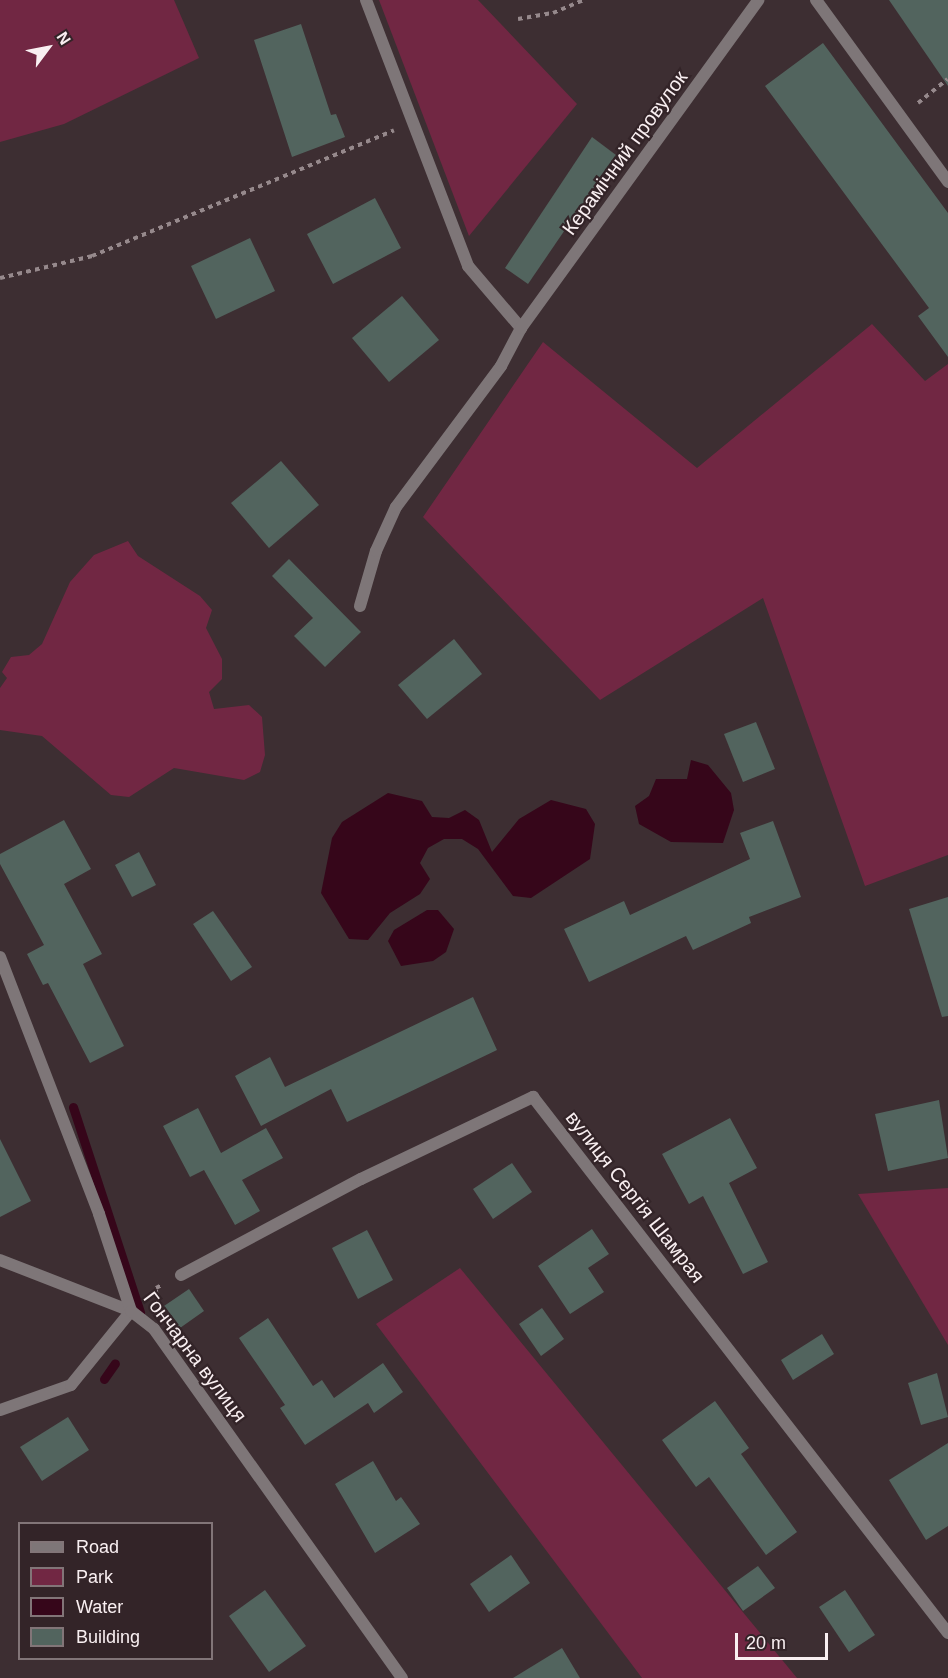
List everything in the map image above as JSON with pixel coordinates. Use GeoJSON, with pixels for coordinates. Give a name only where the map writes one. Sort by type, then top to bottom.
{"type":"FeatureCollection","features":[{"type":"Feature","properties":{"kind":"street"},"geometry":{"type":"LineString","coordinates":[[366,0],[411,123],[468,266],[521,328]]}},
{"type":"Feature","properties":{"kind":"street","name":"Керамічний провулок"},"geometry":{"type":"LineString","coordinates":[[360,606],[376,551],[396,507],[501,366],[521,328],[758,0]]}},
{"type":"Feature","properties":{"kind":"street"},"geometry":{"type":"LineString","coordinates":[[816,0],[948,182]]}},
{"type":"Feature","properties":{"kind":"street","name":"Гончарна вулиця"},"geometry":{"type":"LineString","coordinates":[[0,957],[99,1214],[132,1311],[154,1329],[402,1678]]}},
{"type":"Feature","properties":{"kind":"street","name":"вулиця Сергія Шамрая"},"geometry":{"type":"LineString","coordinates":[[181,1275],[361,1179],[533,1097],[948,1633]]}},
{"type":"Feature","properties":{"kind":"street"},"geometry":{"type":"LineString","coordinates":[[0,1260],[132,1311],[71,1385],[0,1410]]}},
{"type":"Feature","properties":{"kind":"path"},"geometry":{"type":"LineString","coordinates":[[518,19],[553,13],[584,0]]}},
{"type":"Feature","properties":{"kind":"path"},"geometry":{"type":"LineString","coordinates":[[900,117],[948,79]]}},
{"type":"Feature","properties":{"kind":"path"},"geometry":{"type":"LineString","coordinates":[[0,278],[92,256],[411,123]]}},
{"type":"Feature","properties":{"kind":"path"},"geometry":{"type":"LineString","coordinates":[[154,1329],[157,1318],[156,1288],[181,1275]]}},
{"type":"Feature","properties":{"kind":"green space"},"geometry":{"type":"Polygon","coordinates":[[[0,0],[174,0],[199,58],[64,124],[0,142],[0,0]]]}},
{"type":"Feature","properties":{"kind":"green space"},"geometry":{"type":"Polygon","coordinates":[[[379,0],[478,0],[577,104],[469,236],[379,0]]]}},
{"type":"Feature","properties":{"kind":"green space"},"geometry":{"type":"Polygon","coordinates":[[[872,324],[925,381],[948,364],[948,855],[865,886],[763,598],[600,700],[423,517],[543,342],[697,468],[872,324]]]}},
{"type":"Feature","properties":{"kind":"green space"},"geometry":{"type":"Polygon","coordinates":[[[128,541],[138,556],[200,596],[212,610],[206,628],[222,659],[222,679],[209,692],[214,709],[249,705],[262,717],[265,755],[260,772],[244,780],[174,768],[129,797],[111,795],[42,736],[0,730],[0,688],[7,678],[2,672],[11,657],[29,655],[42,644],[70,582],[94,555],[128,541]]]}},
{"type":"Feature","properties":{"kind":"green space"},"geometry":{"type":"Polygon","coordinates":[[[948,1188],[948,1345],[858,1194],[948,1188]]]}},
{"type":"Feature","properties":{"kind":"green space"},"geometry":{"type":"Polygon","coordinates":[[[460,1268],[797,1678],[642,1678],[376,1324],[460,1268]]]}},
{"type":"Feature","properties":{"kind":"water"},"geometry":{"type":"Polygon","coordinates":[[[691,760],[708,765],[731,793],[734,810],[723,843],[671,842],[639,824],[635,806],[649,796],[656,779],[687,779],[691,760]]]}},
{"type":"Feature","properties":{"kind":"water"},"geometry":{"type":"Polygon","coordinates":[[[388,793],[422,801],[432,817],[449,818],[465,810],[479,820],[492,852],[519,819],[551,800],[586,809],[595,824],[590,859],[531,898],[513,896],[478,849],[462,839],[444,839],[428,848],[420,863],[430,879],[420,894],[390,913],[368,940],[349,939],[321,893],[332,838],[342,822],[388,793]]]}},
{"type":"Feature","properties":{"kind":"water"},"geometry":{"type":"Polygon","coordinates":[[[427,910],[438,910],[454,929],[446,952],[433,961],[401,966],[388,941],[394,930],[427,910]]]}},
{"type":"Feature","properties":{"kind":"building"},"geometry":{"type":"Polygon","coordinates":[[[889,0],[948,0],[948,86],[889,0]]]}},
{"type":"Feature","properties":{"kind":"building"},"geometry":{"type":"Polygon","coordinates":[[[301,24],[331,115],[336,114],[345,137],[292,157],[254,40],[301,24]]]}},
{"type":"Feature","properties":{"kind":"building"},"geometry":{"type":"Polygon","coordinates":[[[823,43],[948,213],[948,357],[918,316],[929,308],[765,86],[823,43]]]}},
{"type":"Feature","properties":{"kind":"building"},"geometry":{"type":"Polygon","coordinates":[[[592,137],[616,155],[528,284],[505,268],[592,137]]]}},
{"type":"Feature","properties":{"kind":"building"},"geometry":{"type":"Polygon","coordinates":[[[375,198],[401,248],[333,284],[307,234],[375,198]]]}},
{"type":"Feature","properties":{"kind":"building"},"geometry":{"type":"Polygon","coordinates":[[[250,238],[275,291],[216,319],[191,266],[250,238]]]}},
{"type":"Feature","properties":{"kind":"building"},"geometry":{"type":"Polygon","coordinates":[[[402,296],[439,340],[389,382],[352,338],[402,296]]]}},
{"type":"Feature","properties":{"kind":"building"},"geometry":{"type":"Polygon","coordinates":[[[281,461],[319,505],[269,548],[231,503],[281,461]]]}},
{"type":"Feature","properties":{"kind":"building"},"geometry":{"type":"Polygon","coordinates":[[[289,559],[361,632],[325,667],[294,636],[313,618],[272,576],[289,559]]]}},
{"type":"Feature","properties":{"kind":"building"},"geometry":{"type":"Polygon","coordinates":[[[454,639],[482,674],[427,719],[398,685],[454,639]]]}},
{"type":"Feature","properties":{"kind":"building"},"geometry":{"type":"Polygon","coordinates":[[[756,722],[775,769],[743,782],[724,734],[756,722]]]}},
{"type":"Feature","properties":{"kind":"building"},"geometry":{"type":"Polygon","coordinates":[[[64,820],[91,869],[64,884],[102,954],[83,964],[124,1046],[90,1063],[48,983],[43,985],[27,954],[44,945],[0,864],[0,854],[64,820]]]}},
{"type":"Feature","properties":{"kind":"building"},"geometry":{"type":"Polygon","coordinates":[[[773,821],[801,897],[749,917],[751,923],[693,950],[686,936],[589,982],[564,929],[624,901],[630,915],[750,859],[740,833],[773,821]]]}},
{"type":"Feature","properties":{"kind":"building"},"geometry":{"type":"Polygon","coordinates":[[[139,852],[156,885],[132,897],[115,865],[139,852]]]}},
{"type":"Feature","properties":{"kind":"building"},"geometry":{"type":"Polygon","coordinates":[[[948,897],[948,1016],[942,1017],[909,909],[948,897]]]}},
{"type":"Feature","properties":{"kind":"building"},"geometry":{"type":"Polygon","coordinates":[[[213,911],[252,967],[231,981],[193,924],[213,911]]]}},
{"type":"Feature","properties":{"kind":"building"},"geometry":{"type":"Polygon","coordinates":[[[473,997],[497,1050],[347,1122],[331,1089],[261,1126],[235,1076],[270,1057],[285,1087],[473,997]]]}},
{"type":"Feature","properties":{"kind":"building"},"geometry":{"type":"Polygon","coordinates":[[[939,1100],[948,1158],[888,1171],[875,1114],[939,1100]]]}},
{"type":"Feature","properties":{"kind":"building"},"geometry":{"type":"Polygon","coordinates":[[[198,1108],[221,1153],[266,1128],[283,1158],[242,1180],[260,1211],[235,1225],[204,1170],[190,1177],[163,1126],[198,1108]]]}},
{"type":"Feature","properties":{"kind":"building"},"geometry":{"type":"Polygon","coordinates":[[[730,1118],[757,1168],[729,1183],[768,1262],[743,1274],[703,1196],[689,1204],[662,1154],[730,1118]]]}},
{"type":"Feature","properties":{"kind":"building"},"geometry":{"type":"Polygon","coordinates":[[[0,1139],[31,1201],[0,1217],[0,1139]]]}},
{"type":"Feature","properties":{"kind":"building"},"geometry":{"type":"Polygon","coordinates":[[[512,1163],[532,1192],[493,1219],[473,1189],[512,1163]]]}},
{"type":"Feature","properties":{"kind":"building"},"geometry":{"type":"Polygon","coordinates":[[[592,1229],[609,1254],[588,1268],[604,1292],[570,1314],[538,1266],[592,1229]]]}},
{"type":"Feature","properties":{"kind":"building"},"geometry":{"type":"Polygon","coordinates":[[[367,1230],[393,1280],[358,1299],[332,1248],[367,1230]]]}},
{"type":"Feature","properties":{"kind":"building"},"geometry":{"type":"Polygon","coordinates":[[[189,1289],[204,1311],[180,1328],[164,1306],[189,1289]]]}},
{"type":"Feature","properties":{"kind":"building"},"geometry":{"type":"Polygon","coordinates":[[[542,1308],[564,1339],[541,1356],[519,1324],[542,1308]]]}},
{"type":"Feature","properties":{"kind":"building"},"geometry":{"type":"Polygon","coordinates":[[[268,1318],[313,1386],[322,1380],[334,1398],[383,1363],[403,1392],[374,1413],[368,1403],[305,1445],[280,1408],[285,1405],[239,1338],[268,1318]]]}},
{"type":"Feature","properties":{"kind":"building"},"geometry":{"type":"Polygon","coordinates":[[[822,1334],[834,1354],[793,1380],[781,1360],[822,1334]]]}},
{"type":"Feature","properties":{"kind":"building"},"geometry":{"type":"Polygon","coordinates":[[[937,1373],[948,1417],[921,1425],[908,1383],[937,1373]]]}},
{"type":"Feature","properties":{"kind":"building"},"geometry":{"type":"Polygon","coordinates":[[[715,1401],[749,1448],[741,1454],[797,1532],[766,1555],[709,1477],[696,1487],[662,1440],[715,1401]]]}},
{"type":"Feature","properties":{"kind":"building"},"geometry":{"type":"Polygon","coordinates":[[[68,1417],[89,1450],[42,1481],[20,1447],[68,1417]]]}},
{"type":"Feature","properties":{"kind":"building"},"geometry":{"type":"Polygon","coordinates":[[[948,1443],[948,1526],[926,1540],[889,1480],[948,1443]]]}},
{"type":"Feature","properties":{"kind":"building"},"geometry":{"type":"Polygon","coordinates":[[[373,1461],[396,1501],[401,1497],[420,1524],[375,1553],[335,1484],[373,1461]]]}},
{"type":"Feature","properties":{"kind":"building"},"geometry":{"type":"Polygon","coordinates":[[[511,1555],[530,1583],[489,1612],[470,1584],[511,1555]]]}},
{"type":"Feature","properties":{"kind":"building"},"geometry":{"type":"Polygon","coordinates":[[[758,1566],[775,1588],[743,1611],[727,1588],[758,1566]]]}},
{"type":"Feature","properties":{"kind":"building"},"geometry":{"type":"Polygon","coordinates":[[[265,1590],[306,1646],[269,1672],[229,1616],[265,1590]]]}},
{"type":"Feature","properties":{"kind":"building"},"geometry":{"type":"Polygon","coordinates":[[[845,1590],[875,1635],[849,1652],[819,1607],[845,1590]]]}},
{"type":"Feature","properties":{"kind":"building"},"geometry":{"type":"Polygon","coordinates":[[[562,1648],[580,1678],[513,1678],[562,1648]]]}},
{"type":"Feature","properties":{"kind":"waterway"},"geometry":{"type":"LineString","coordinates":[[73,1107],[140,1312]]}},
{"type":"Feature","properties":{"kind":"waterway"},"geometry":{"type":"LineString","coordinates":[[104,1379],[115,1363]]}}]}
